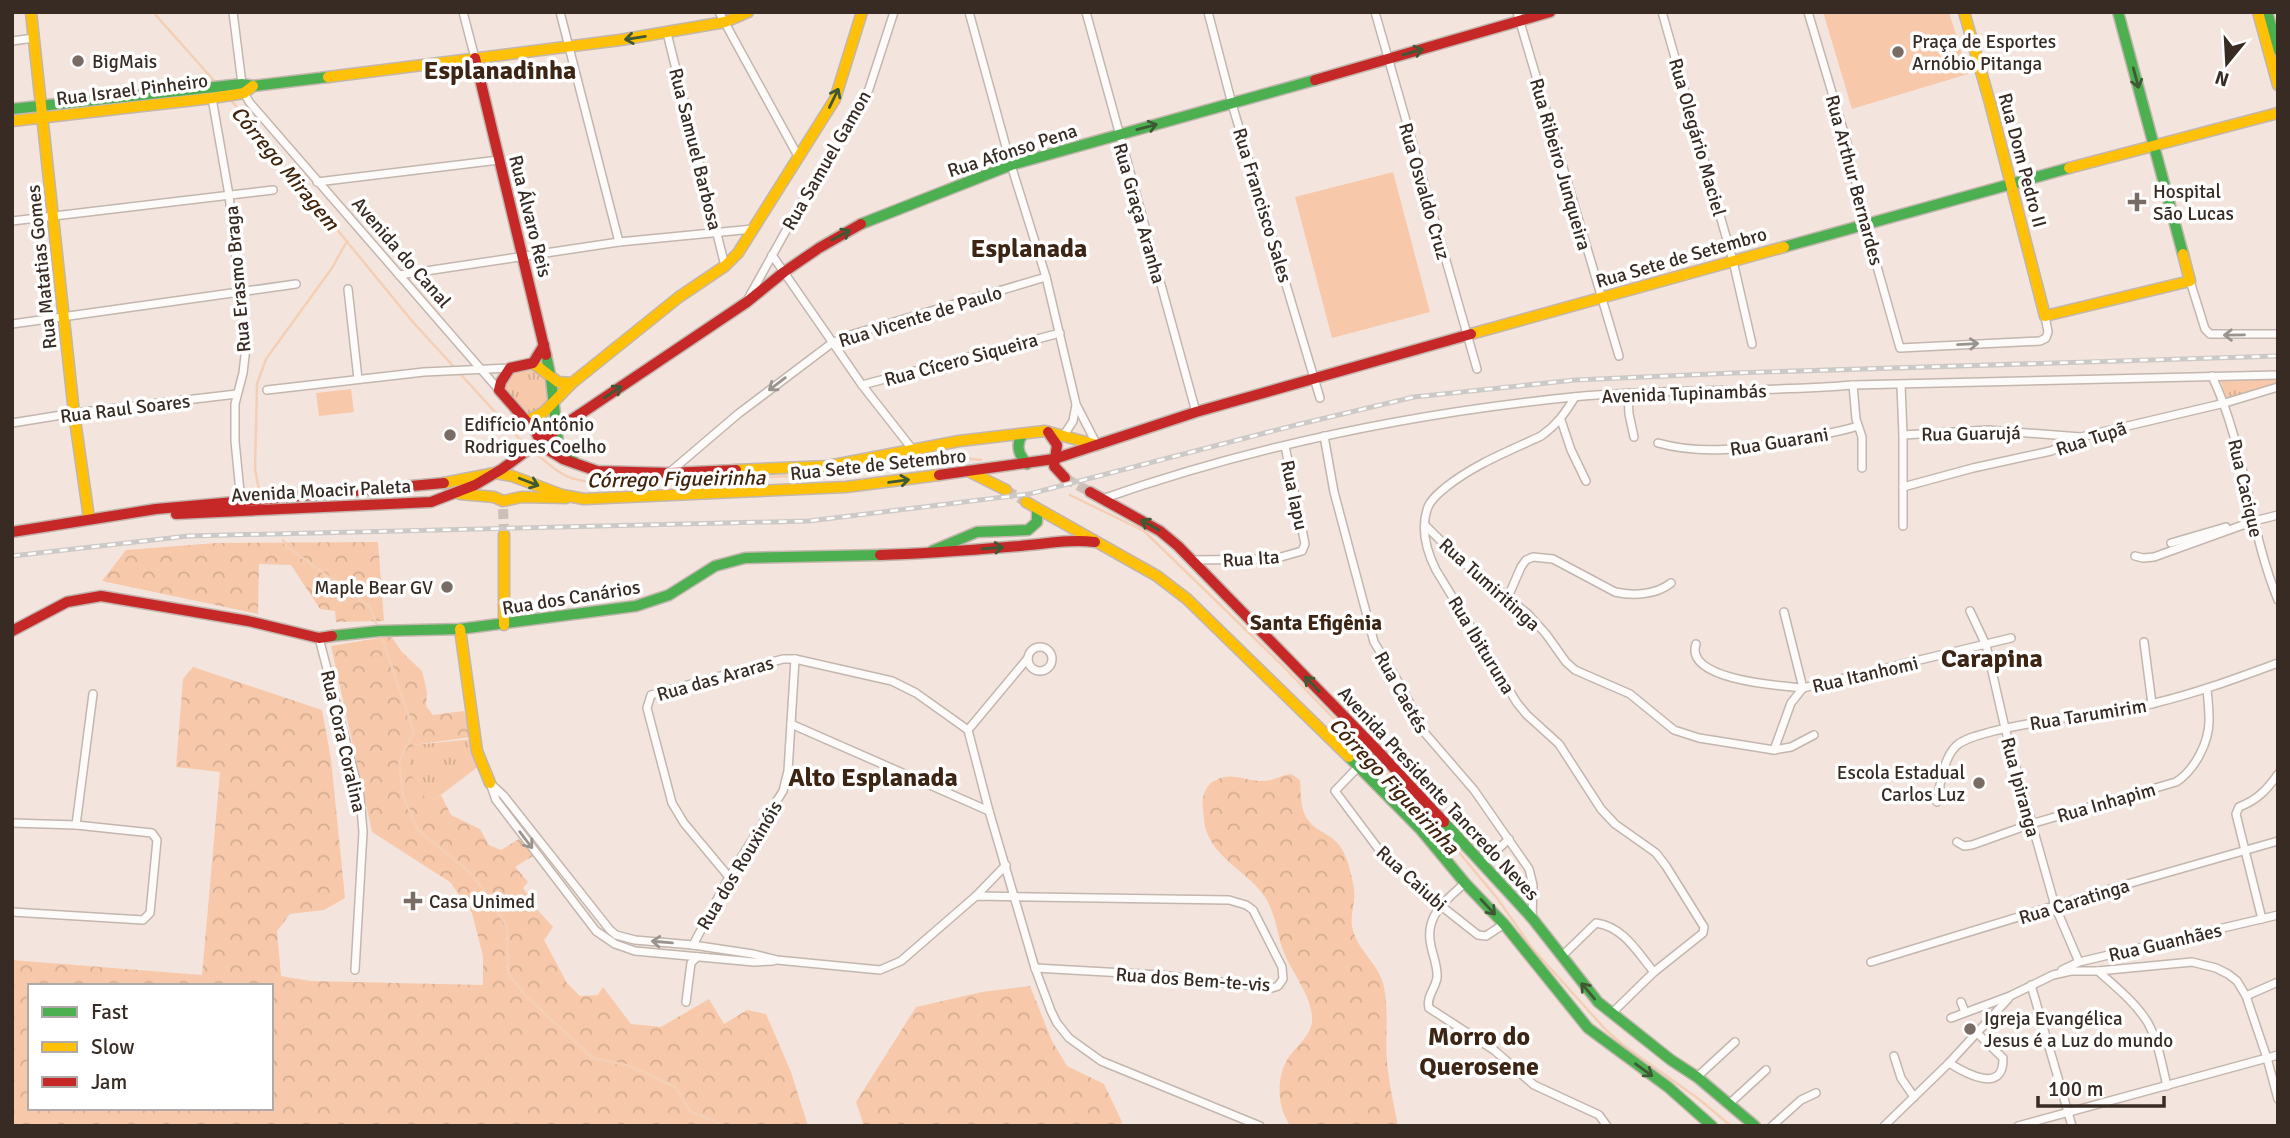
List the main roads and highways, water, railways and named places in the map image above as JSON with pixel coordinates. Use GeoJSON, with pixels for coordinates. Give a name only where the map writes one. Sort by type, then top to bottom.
{"type":"FeatureCollection","features":[{"type":"Feature","properties":{"kind":"main road","name":"Rua Matatias Gomes"},"geometry":{"type":"LineString","coordinates":[[31,12],[74,413],[89,518]]}},
{"type":"Feature","properties":{"kind":"main road","name":"Rua Israel Pinheiro"},"geometry":{"type":"LineString","coordinates":[[12,121],[212,98],[253,86],[667,33],[725,22],[748,12]]}},
{"type":"Feature","properties":{"kind":"main road"},"geometry":{"type":"LineString","coordinates":[[527,421],[537,417],[572,383],[679,298],[725,266],[741,249],[835,99],[862,12]]}},
{"type":"Feature","properties":{"kind":"main road","name":"Rua Afonso Pena"},"geometry":{"type":"LineString","coordinates":[[539,442],[747,302],[819,247],[863,223],[1011,165],[1387,59],[1518,16],[1550,12]]}},
{"type":"Feature","properties":{"kind":"main road","name":"Rua Dom Pedro II"},"geometry":{"type":"LineString","coordinates":[[1964,12],[2045,316],[2190,281],[2154,144]]}},
{"type":"Feature","properties":{"kind":"main road"},"geometry":{"type":"LineString","coordinates":[[2118,12],[2154,144]]}},
{"type":"Feature","properties":{"kind":"main road"},"geometry":{"type":"LineString","coordinates":[[2258,12],[2278,85]]}},
{"type":"Feature","properties":{"kind":"main road"},"geometry":{"type":"LineString","coordinates":[[2267,12],[2278,50]]}},
{"type":"Feature","properties":{"kind":"main road","name":"Rua Álvaro Reis"},"geometry":{"type":"LineString","coordinates":[[475,58],[544,345],[551,379],[556,430]]}},
{"type":"Feature","properties":{"kind":"main road","name":"Rua Israel Pinheiro"},"geometry":{"type":"LineString","coordinates":[[12,108],[227,85],[239,90]]}},
{"type":"Feature","properties":{"kind":"main road","name":"Rua Sete de Setembro"},"geometry":{"type":"LineString","coordinates":[[495,473],[512,476],[562,495],[584,499],[830,485],[876,485],[1054,459],[1196,412],[1314,377],[2154,144],[2278,113]]}},
{"type":"Feature","properties":{"kind":"main road"},"geometry":{"type":"LineString","coordinates":[[544,345],[533,363],[551,379],[572,383]]}},
{"type":"Feature","properties":{"kind":"main road","name":"Avenida do Canal"},"geometry":{"type":"LineString","coordinates":[[533,363],[510,368],[499,390],[527,421],[539,442]]}},
{"type":"Feature","properties":{"kind":"main road"},"geometry":{"type":"LineString","coordinates":[[556,430],[562,451],[579,466]]}},
{"type":"Feature","properties":{"kind":"main road"},"geometry":{"type":"LineString","coordinates":[[1045,431],[1057,441],[1059,448],[1054,459],[1055,470],[1065,478]]}},
{"type":"Feature","properties":{"kind":"main road","name":"Rua Sete de Setembro"},"geometry":{"type":"LineString","coordinates":[[539,442],[555,455],[579,466],[607,472],[670,473],[828,468],[960,441],[1045,431],[1097,445]]}},
{"type":"Feature","properties":{"kind":"main road"},"geometry":{"type":"LineString","coordinates":[[1022,435],[1018,439],[1018,451],[1027,464]]}},
{"type":"Feature","properties":{"kind":"main road","name":"Avenida Moacir Paleta"},"geometry":{"type":"LineString","coordinates":[[142,512],[157,515],[431,502],[460,494],[539,442]]}},
{"type":"Feature","properties":{"kind":"main road"},"geometry":{"type":"LineString","coordinates":[[828,468],[830,485]]}},
{"type":"Feature","properties":{"kind":"main road"},"geometry":{"type":"LineString","coordinates":[[970,472],[1006,490]]}},
{"type":"Feature","properties":{"kind":"main road","name":"Avenida Moacir Paleta"},"geometry":{"type":"LineString","coordinates":[[12,532],[156,509],[464,480],[495,473]]}},
{"type":"Feature","properties":{"kind":"main road"},"geometry":{"type":"LineString","coordinates":[[372,489],[375,505]]}},
{"type":"Feature","properties":{"kind":"main road","name":"Avenida Presidente Tancredo Neves"},"geometry":{"type":"LineString","coordinates":[[1090,492],[1160,531],[1192,560],[1377,750],[1532,918],[1598,1002],[1671,1060],[1697,1077],[1755,1126]]}},
{"type":"Feature","properties":{"kind":"main road"},"geometry":{"type":"LineString","coordinates":[[460,494],[494,497],[503,505],[522,497],[584,499]]}},
{"type":"Feature","properties":{"kind":"main road","name":"Avenida Presidente Tancredo Neves"},"geometry":{"type":"LineString","coordinates":[[1026,502],[1157,576],[1187,599],[1421,830],[1504,924],[1588,1028],[1668,1087],[1712,1126]]}},
{"type":"Feature","properties":{"kind":"main road"},"geometry":{"type":"LineString","coordinates":[[925,554],[977,532],[1028,530],[1035,527],[1039,521],[1037,509]]}},
{"type":"Feature","properties":{"kind":"main road"},"geometry":{"type":"LineString","coordinates":[[504,535],[504,625]]}},
{"type":"Feature","properties":{"kind":"main road","name":"Rua dos Canários"},"geometry":{"type":"LineString","coordinates":[[12,631],[67,602],[102,596],[248,621],[319,638],[379,631],[460,629],[636,607],[669,594],[715,566],[746,558],[925,554],[1076,540],[1101,543]]}},
{"type":"Feature","properties":{"kind":"main road"},"geometry":{"type":"LineString","coordinates":[[460,629],[477,751],[490,783]]}},
{"type":"Feature","properties":{"kind":"main road"},"geometry":{"type":"LineString","coordinates":[[1359,766],[1377,750]]}},
{"type":"Feature","properties":{"kind":"waterway","name":"Córrego Miragem"},"geometry":{"type":"LineString","coordinates":[[153,12],[217,84]]}},
{"type":"Feature","properties":{"kind":"waterway","name":"Córrego Figueirinha"},"geometry":{"type":"LineString","coordinates":[[231,100],[412,321],[526,446]]}},
{"type":"Feature","properties":{"kind":"waterway","name":"Córrego Miragem"},"geometry":{"type":"LineString","coordinates":[[259,490],[255,469],[257,384],[266,359],[332,268],[347,241]]}},
{"type":"Feature","properties":{"kind":"waterway","name":"Córrego Figueirinha"},"geometry":{"type":"LineString","coordinates":[[532,450],[553,468],[569,477],[614,483],[841,474],[954,457],[981,460]]}},
{"type":"Feature","properties":{"kind":"waterway","name":"Córrego Figueirinha"},"geometry":{"type":"LineString","coordinates":[[1070,495],[1144,531],[1281,664],[1433,821],[1497,898],[1532,948],[1606,1030],[1731,1126]]}},
{"type":"Feature","properties":{"kind":"waterway","name":"Córrego Miragem"},"geometry":{"type":"LineString","coordinates":[[283,540],[286,546],[369,606],[377,625]]}},
{"type":"Feature","properties":{"kind":"waterway","name":"Córrego Miragem"},"geometry":{"type":"LineString","coordinates":[[382,638],[414,732],[399,761],[403,796],[418,830],[473,875],[507,926],[508,974],[527,997],[593,1058],[630,1066],[675,1087],[691,1112],[726,1126]]}},
{"type":"Feature","properties":{"kind":"tunnel"},"geometry":{"type":"LineString","coordinates":[[1065,478],[1090,492]]}},
{"type":"Feature","properties":{"kind":"tunnel"},"geometry":{"type":"LineString","coordinates":[[1006,490],[1026,502]]}},
{"type":"Feature","properties":{"kind":"tunnel"},"geometry":{"type":"LineString","coordinates":[[503,509],[504,535]]}},
{"type":"Feature","properties":{"kind":"railway"},"geometry":{"type":"LineString","coordinates":[[12,556],[188,536],[809,521],[1029,494],[1414,397],[1575,380],[2278,356]]}},
{"type":"Feature","properties":{"kind":"place","name":"Praça de Esportes Arnóbio Pitanga"},"geometry":{"type":"Point","coordinates":[1898,52]}},
{"type":"Feature","properties":{"kind":"place","name":"BigMais"},"geometry":{"type":"Point","coordinates":[78,61]}},
{"type":"Feature","properties":{"kind":"place","name":"Hospital São Lucas"},"geometry":{"type":"Point","coordinates":[2137,202]}},
{"type":"Feature","properties":{"kind":"place","name":"Edifício Antônio Rodrigues Coelho"},"geometry":{"type":"Point","coordinates":[450,435]}},
{"type":"Feature","properties":{"kind":"place","name":"Maple Bear GV"},"geometry":{"type":"Point","coordinates":[447,587]}},
{"type":"Feature","properties":{"kind":"place","name":"Escola Estadual Carlos Luz"},"geometry":{"type":"Point","coordinates":[1979,783]}},
{"type":"Feature","properties":{"kind":"place","name":"Casa Unimed"},"geometry":{"type":"Point","coordinates":[413,901]}},
{"type":"Feature","properties":{"kind":"place","name":"Igreja Evangélica Jesus é a Luz do mundo"},"geometry":{"type":"Point","coordinates":[1970,1029]}},
{"type":"Feature","properties":{"kind":"district","name":"Esplanadinha"},"geometry":{"type":"Point","coordinates":[500,70]}},
{"type":"Feature","properties":{"kind":"district","name":"Esplanada"},"geometry":{"type":"Point","coordinates":[1029,248]}},
{"type":"Feature","properties":{"kind":"district","name":"Santa Efigênia"},"geometry":{"type":"Point","coordinates":[1316,623]}},
{"type":"Feature","properties":{"kind":"district","name":"Carapina"},"geometry":{"type":"Point","coordinates":[1992,658]}},
{"type":"Feature","properties":{"kind":"district","name":"Alto Esplanada"},"geometry":{"type":"Point","coordinates":[873,777]}},
{"type":"Feature","properties":{"kind":"district","name":"Morro do Querosene"},"geometry":{"type":"Point","coordinates":[1479,1051]}}]}
